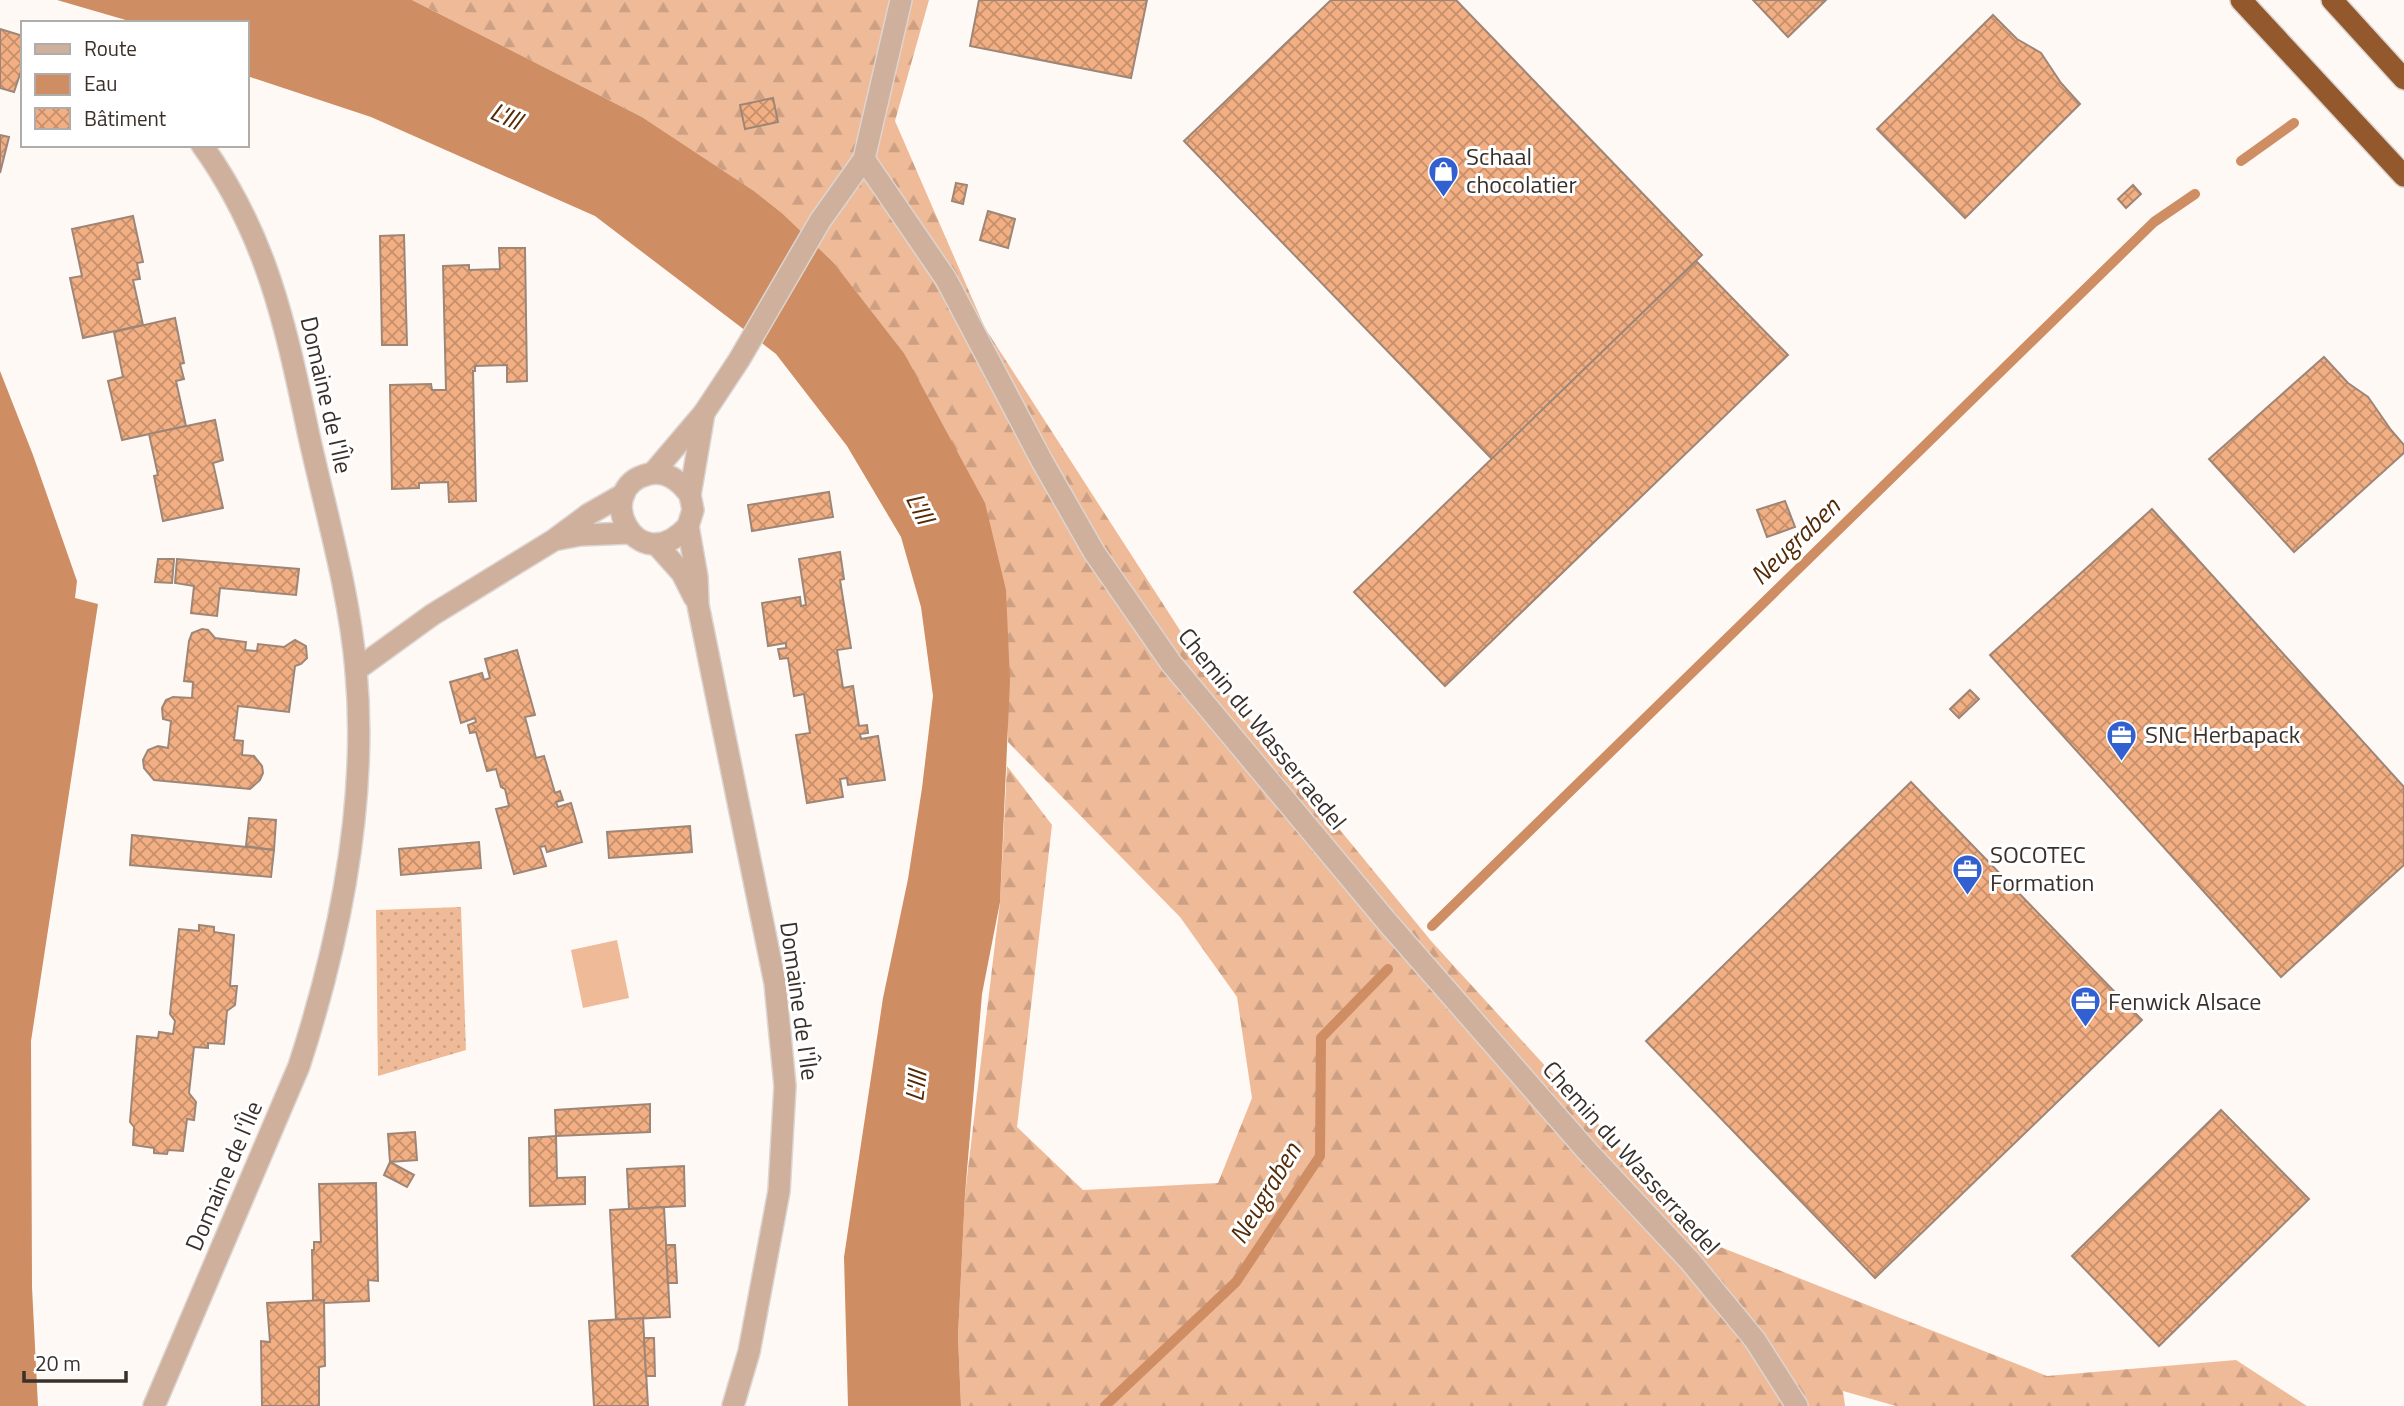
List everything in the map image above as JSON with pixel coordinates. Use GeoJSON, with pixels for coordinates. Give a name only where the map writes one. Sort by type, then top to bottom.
{"type":"FeatureCollection","features":[{"type":"Feature","properties":{"kind":"highway"},"geometry":{"type":"LineString","coordinates":[[2241,0],[2404,176]]}},
{"type":"Feature","properties":{"kind":"highway"},"geometry":{"type":"LineString","coordinates":[[2332,0],[2404,79]]}},
{"type":"Feature","properties":{"kind":"street"},"geometry":{"type":"LineString","coordinates":[[864,159],[901,0]]}},
{"type":"Feature","properties":{"kind":"street","name":"Domaine de l'Île"},"geometry":{"type":"LineString","coordinates":[[154,1406],[299,1066],[312,1026],[334,938],[352,842],[358,729],[356,670],[350,616],[278,299],[249,222],[219,168],[203,147]]}},
{"type":"Feature","properties":{"kind":"street","name":"Domaine de l'Île"},"geometry":{"type":"LineString","coordinates":[[653,473],[704,413],[739,360],[820,220],[864,159]]}},
{"type":"Feature","properties":{"kind":"street","name":"Chemin du Wasserraedel"},"geometry":{"type":"LineString","coordinates":[[864,159],[946,279],[1042,461],[1094,552],[1171,663],[1388,923],[1588,1152],[1690,1261],[1755,1340],[1797,1406]]}},
{"type":"Feature","properties":{"kind":"street","name":"Domaine de l'Île"},"geometry":{"type":"LineString","coordinates":[[704,413],[690,495],[693,510],[688,526],[697,577],[698,605],[775,983],[785,1086],[779,1191],[749,1352],[733,1406]]}},
{"type":"Feature","properties":{"kind":"street"},"geometry":{"type":"LineString","coordinates":[[688,526],[679,537],[657,545],[644,543],[629,533],[622,521],[620,507],[631,484],[653,473],[668,475],[681,482],[690,495]]}},
{"type":"Feature","properties":{"kind":"street"},"geometry":{"type":"LineString","coordinates":[[356,670],[432,615],[624,494]]}},
{"type":"Feature","properties":{"kind":"street"},"geometry":{"type":"LineString","coordinates":[[554,540],[580,535],[629,533]]}},
{"type":"Feature","properties":{"kind":"street","name":"Domaine de l'Île"},"geometry":{"type":"LineString","coordinates":[[657,545],[682,573],[698,605]]}},
{"type":"Feature","properties":{"kind":"green space"},"geometry":{"type":"Polygon","coordinates":[[[412,0],[929,0],[895,121],[985,328],[1194,652],[1432,942],[1705,1241],[2047,1376],[2236,1360],[2307,1406],[1896,1406],[1843,1391],[1845,1406],[961,1406],[958,1336],[965,1194],[1000,902],[1007,766],[1052,825],[1017,1127],[1083,1190],[1218,1183],[1252,1098],[1237,997],[1180,917],[1008,742],[1006,590],[904,353],[834,263],[783,214],[754,191],[642,117],[412,0]]]}},
{"type":"Feature","properties":{"kind":"green space"},"geometry":{"type":"Polygon","coordinates":[[[461,907],[466,1050],[378,1076],[376,910],[461,907]]]}},
{"type":"Feature","properties":{"kind":"green space"},"geometry":{"type":"Polygon","coordinates":[[[617,940],[629,998],[583,1008],[571,950],[617,940]]]}},
{"type":"Feature","properties":{"kind":"water","name":"L'Ill"},"geometry":{"type":"Polygon","coordinates":[[[57,0],[412,0],[642,117],[754,191],[783,214],[834,263],[904,353],[985,503],[1006,590],[1010,681],[1000,902],[982,994],[965,1194],[958,1336],[961,1406],[848,1406],[844,1257],[883,998],[908,879],[933,696],[921,607],[901,537],[847,446],[776,354],[595,216],[371,117],[248,76],[248,21],[129,21],[57,0]]]}},
{"type":"Feature","properties":{"kind":"water"},"geometry":{"type":"Polygon","coordinates":[[[0,371],[77,581],[75,598],[98,604],[31,1041],[32,1287],[38,1406],[0,1406],[0,371]]]}},
{"type":"Feature","properties":{"kind":"building"},"geometry":{"type":"Polygon","coordinates":[[[979,0],[1147,0],[1131,78],[970,46],[979,0]]]}},
{"type":"Feature","properties":{"kind":"building","name":"Schaal chocolatier"},"geometry":{"type":"Polygon","coordinates":[[[1331,0],[1456,0],[1702,255],[1492,459],[1184,141],[1331,0]]]}},
{"type":"Feature","properties":{"kind":"building"},"geometry":{"type":"Polygon","coordinates":[[[1753,0],[1826,0],[1788,37],[1753,0]]]}},
{"type":"Feature","properties":{"kind":"building"},"geometry":{"type":"Polygon","coordinates":[[[1993,15],[2017,39],[2041,53],[2061,83],[2080,104],[1965,218],[1877,129],[1993,15]]]}},
{"type":"Feature","properties":{"kind":"building"},"geometry":{"type":"Polygon","coordinates":[[[0,29],[21,35],[21,71],[14,92],[0,88],[0,29]]]}},
{"type":"Feature","properties":{"kind":"building"},"geometry":{"type":"Polygon","coordinates":[[[773,98],[778,122],[745,129],[740,105],[773,98]]]}},
{"type":"Feature","properties":{"kind":"building"},"geometry":{"type":"Polygon","coordinates":[[[0,135],[9,137],[0,173],[0,135]]]}},
{"type":"Feature","properties":{"kind":"building"},"geometry":{"type":"Polygon","coordinates":[[[956,183],[967,185],[963,204],[952,201],[956,183]]]}},
{"type":"Feature","properties":{"kind":"building"},"geometry":{"type":"Polygon","coordinates":[[[2133,185],[2141,194],[2126,208],[2118,199],[2133,185]]]}},
{"type":"Feature","properties":{"kind":"building"},"geometry":{"type":"Polygon","coordinates":[[[988,211],[1015,219],[1008,248],[980,240],[988,211]]]}},
{"type":"Feature","properties":{"kind":"building"},"geometry":{"type":"Polygon","coordinates":[[[133,216],[143,262],[137,263],[140,279],[133,280],[143,325],[83,338],[70,278],[82,276],[72,229],[133,216]]]}},
{"type":"Feature","properties":{"kind":"building"},"geometry":{"type":"Polygon","coordinates":[[[404,235],[407,345],[382,345],[380,236],[404,235]]]}},
{"type":"Feature","properties":{"kind":"building"},"geometry":{"type":"Polygon","coordinates":[[[499,248],[525,248],[527,381],[507,382],[507,365],[475,366],[476,501],[449,502],[448,482],[419,483],[419,488],[392,489],[390,385],[431,384],[432,390],[446,390],[443,266],[469,265],[469,270],[500,269],[499,248]]]}},
{"type":"Feature","properties":{"kind":"building"},"geometry":{"type":"Polygon","coordinates":[[[1696,261],[1788,355],[1445,686],[1354,592],[1696,261]]]}},
{"type":"Feature","properties":{"kind":"building"},"geometry":{"type":"Polygon","coordinates":[[[175,318],[184,363],[180,364],[184,379],[176,381],[186,426],[122,440],[108,381],[123,377],[114,332],[175,318]]]}},
{"type":"Feature","properties":{"kind":"building"},"geometry":{"type":"Polygon","coordinates":[[[2324,357],[2348,383],[2368,397],[2404,445],[2404,453],[2294,552],[2209,459],[2324,357]]]}},
{"type":"Feature","properties":{"kind":"building"},"geometry":{"type":"Polygon","coordinates":[[[215,420],[223,460],[213,463],[223,508],[163,521],[154,476],[158,475],[149,434],[215,420]]]}},
{"type":"Feature","properties":{"kind":"building"},"geometry":{"type":"Polygon","coordinates":[[[829,492],[833,517],[752,531],[748,505],[829,492]]]}},
{"type":"Feature","properties":{"kind":"building"},"geometry":{"type":"Polygon","coordinates":[[[1785,501],[1795,527],[1767,537],[1757,510],[1785,501]]]}},
{"type":"Feature","properties":{"kind":"building"},"geometry":{"type":"Polygon","coordinates":[[[2152,509],[2404,787],[2404,865],[2281,977],[1990,655],[2152,509]]]}},
{"type":"Feature","properties":{"kind":"building"},"geometry":{"type":"Polygon","coordinates":[[[840,552],[844,579],[840,580],[851,648],[837,650],[843,688],[853,686],[859,726],[867,725],[868,733],[860,734],[861,739],[878,736],[885,780],[848,785],[847,778],[840,779],[843,797],[807,803],[796,735],[810,733],[804,694],[794,696],[788,658],[780,659],[778,649],[786,648],[786,643],[768,646],[762,603],[800,597],[801,606],[806,605],[799,559],[840,552]]]}},
{"type":"Feature","properties":{"kind":"building"},"geometry":{"type":"Polygon","coordinates":[[[158,559],[174,559],[172,583],[155,582],[158,559]]]}},
{"type":"Feature","properties":{"kind":"building"},"geometry":{"type":"Polygon","coordinates":[[[177,559],[299,569],[296,595],[220,588],[217,616],[191,613],[194,586],[175,583],[177,559]]]}},
{"type":"Feature","properties":{"kind":"building"},"geometry":{"type":"Polygon","coordinates":[[[208,630],[215,638],[246,642],[245,650],[257,651],[258,644],[284,647],[295,640],[306,646],[307,658],[295,666],[289,712],[238,706],[234,740],[243,741],[242,755],[254,756],[262,766],[260,780],[250,789],[154,780],[144,768],[143,760],[148,750],[158,746],[168,748],[171,721],[163,719],[162,708],[166,700],[173,697],[192,698],[193,682],[184,681],[189,641],[192,633],[208,630]]]}},
{"type":"Feature","properties":{"kind":"building"},"geometry":{"type":"Polygon","coordinates":[[[517,650],[535,715],[525,717],[536,758],[544,756],[555,793],[560,791],[563,800],[556,802],[558,807],[571,803],[582,842],[547,852],[545,846],[540,847],[546,866],[514,874],[496,809],[509,806],[505,789],[501,787],[496,769],[487,771],[476,732],[470,733],[468,725],[476,722],[475,718],[461,723],[450,682],[482,673],[484,680],[490,678],[485,659],[517,650]]]}},
{"type":"Feature","properties":{"kind":"building"},"geometry":{"type":"Polygon","coordinates":[[[1970,690],[1979,699],[1959,718],[1950,709],[1970,690]]]}},
{"type":"Feature","properties":{"kind":"building"},"geometry":{"type":"Polygon","coordinates":[[[1911,782],[2142,1020],[1875,1278],[1646,1041],[1911,782]]]}},
{"type":"Feature","properties":{"kind":"building"},"geometry":{"type":"Polygon","coordinates":[[[249,818],[276,820],[274,850],[246,846],[249,818]]]}},
{"type":"Feature","properties":{"kind":"building"},"geometry":{"type":"Polygon","coordinates":[[[690,826],[692,852],[609,858],[607,832],[690,826]]]}},
{"type":"Feature","properties":{"kind":"building"},"geometry":{"type":"Polygon","coordinates":[[[132,835],[274,850],[271,877],[130,865],[132,835]]]}},
{"type":"Feature","properties":{"kind":"building"},"geometry":{"type":"Polygon","coordinates":[[[479,842],[481,868],[401,875],[399,849],[479,842]]]}},
{"type":"Feature","properties":{"kind":"building"},"geometry":{"type":"Polygon","coordinates":[[[199,925],[214,927],[214,932],[234,935],[230,986],[237,986],[235,1005],[227,1011],[224,1044],[208,1043],[208,1048],[194,1047],[189,1093],[196,1102],[194,1120],[187,1119],[183,1151],[154,1153],[154,1148],[133,1145],[134,1127],[130,1122],[137,1036],[158,1038],[159,1032],[173,1034],[175,1021],[170,1014],[179,929],[199,931],[199,925]]]}},
{"type":"Feature","properties":{"kind":"building"},"geometry":{"type":"Polygon","coordinates":[[[650,1104],[650,1132],[556,1136],[555,1110],[650,1104]]]}},
{"type":"Feature","properties":{"kind":"building"},"geometry":{"type":"Polygon","coordinates":[[[2221,1110],[2309,1199],[2159,1346],[2072,1256],[2221,1110]]]}},
{"type":"Feature","properties":{"kind":"building"},"geometry":{"type":"Polygon","coordinates":[[[415,1132],[417,1160],[390,1162],[388,1134],[415,1132]]]}},
{"type":"Feature","properties":{"kind":"building"},"geometry":{"type":"Polygon","coordinates":[[[556,1136],[557,1178],[585,1177],[585,1204],[530,1206],[529,1138],[556,1136]]]}},
{"type":"Feature","properties":{"kind":"building"},"geometry":{"type":"Polygon","coordinates":[[[390,1162],[414,1175],[407,1187],[384,1175],[390,1162]]]}},
{"type":"Feature","properties":{"kind":"building"},"geometry":{"type":"Polygon","coordinates":[[[684,1166],[685,1206],[629,1209],[627,1169],[684,1166]]]}},
{"type":"Feature","properties":{"kind":"building"},"geometry":{"type":"Polygon","coordinates":[[[376,1183],[378,1281],[368,1280],[369,1301],[313,1301],[312,1250],[314,1242],[321,1242],[319,1184],[376,1183]]]}},
{"type":"Feature","properties":{"kind":"building"},"geometry":{"type":"Polygon","coordinates":[[[664,1207],[670,1317],[616,1320],[610,1210],[664,1207]]]}},
{"type":"Feature","properties":{"kind":"building"},"geometry":{"type":"Polygon","coordinates":[[[666,1245],[675,1245],[677,1283],[668,1283],[666,1245]]]}},
{"type":"Feature","properties":{"kind":"building"},"geometry":{"type":"Polygon","coordinates":[[[324,1300],[325,1366],[319,1367],[319,1406],[262,1406],[261,1341],[270,1342],[267,1303],[324,1300]]]}},
{"type":"Feature","properties":{"kind":"building"},"geometry":{"type":"Polygon","coordinates":[[[643,1318],[648,1406],[594,1406],[589,1321],[643,1318]]]}},
{"type":"Feature","properties":{"kind":"building"},"geometry":{"type":"Polygon","coordinates":[[[644,1338],[654,1338],[655,1376],[646,1376],[644,1338]]]}},
{"type":"Feature","properties":{"kind":"waterway"},"geometry":{"type":"LineString","coordinates":[[2241,161],[2294,123]]}},
{"type":"Feature","properties":{"kind":"waterway","name":"Neugraben"},"geometry":{"type":"LineString","coordinates":[[1432,926],[2154,222],[2195,194]]}},
{"type":"Feature","properties":{"kind":"waterway","name":"Neugraben"},"geometry":{"type":"LineString","coordinates":[[1105,1406],[1236,1282],[1320,1156],[1321,1038],[1388,969]]}},
{"type":"Feature","properties":{"kind":"place","name":"Schaal chocolatier"},"geometry":{"type":"Point","coordinates":[1443,198]}},
{"type":"Feature","properties":{"kind":"place","name":"SNC Herbapack"},"geometry":{"type":"Point","coordinates":[2122,762]}},
{"type":"Feature","properties":{"kind":"place","name":"SOCOTEC Formation"},"geometry":{"type":"Point","coordinates":[1967,896]}},
{"type":"Feature","properties":{"kind":"place","name":"Fenwick Alsace"},"geometry":{"type":"Point","coordinates":[2085,1029]}}]}
